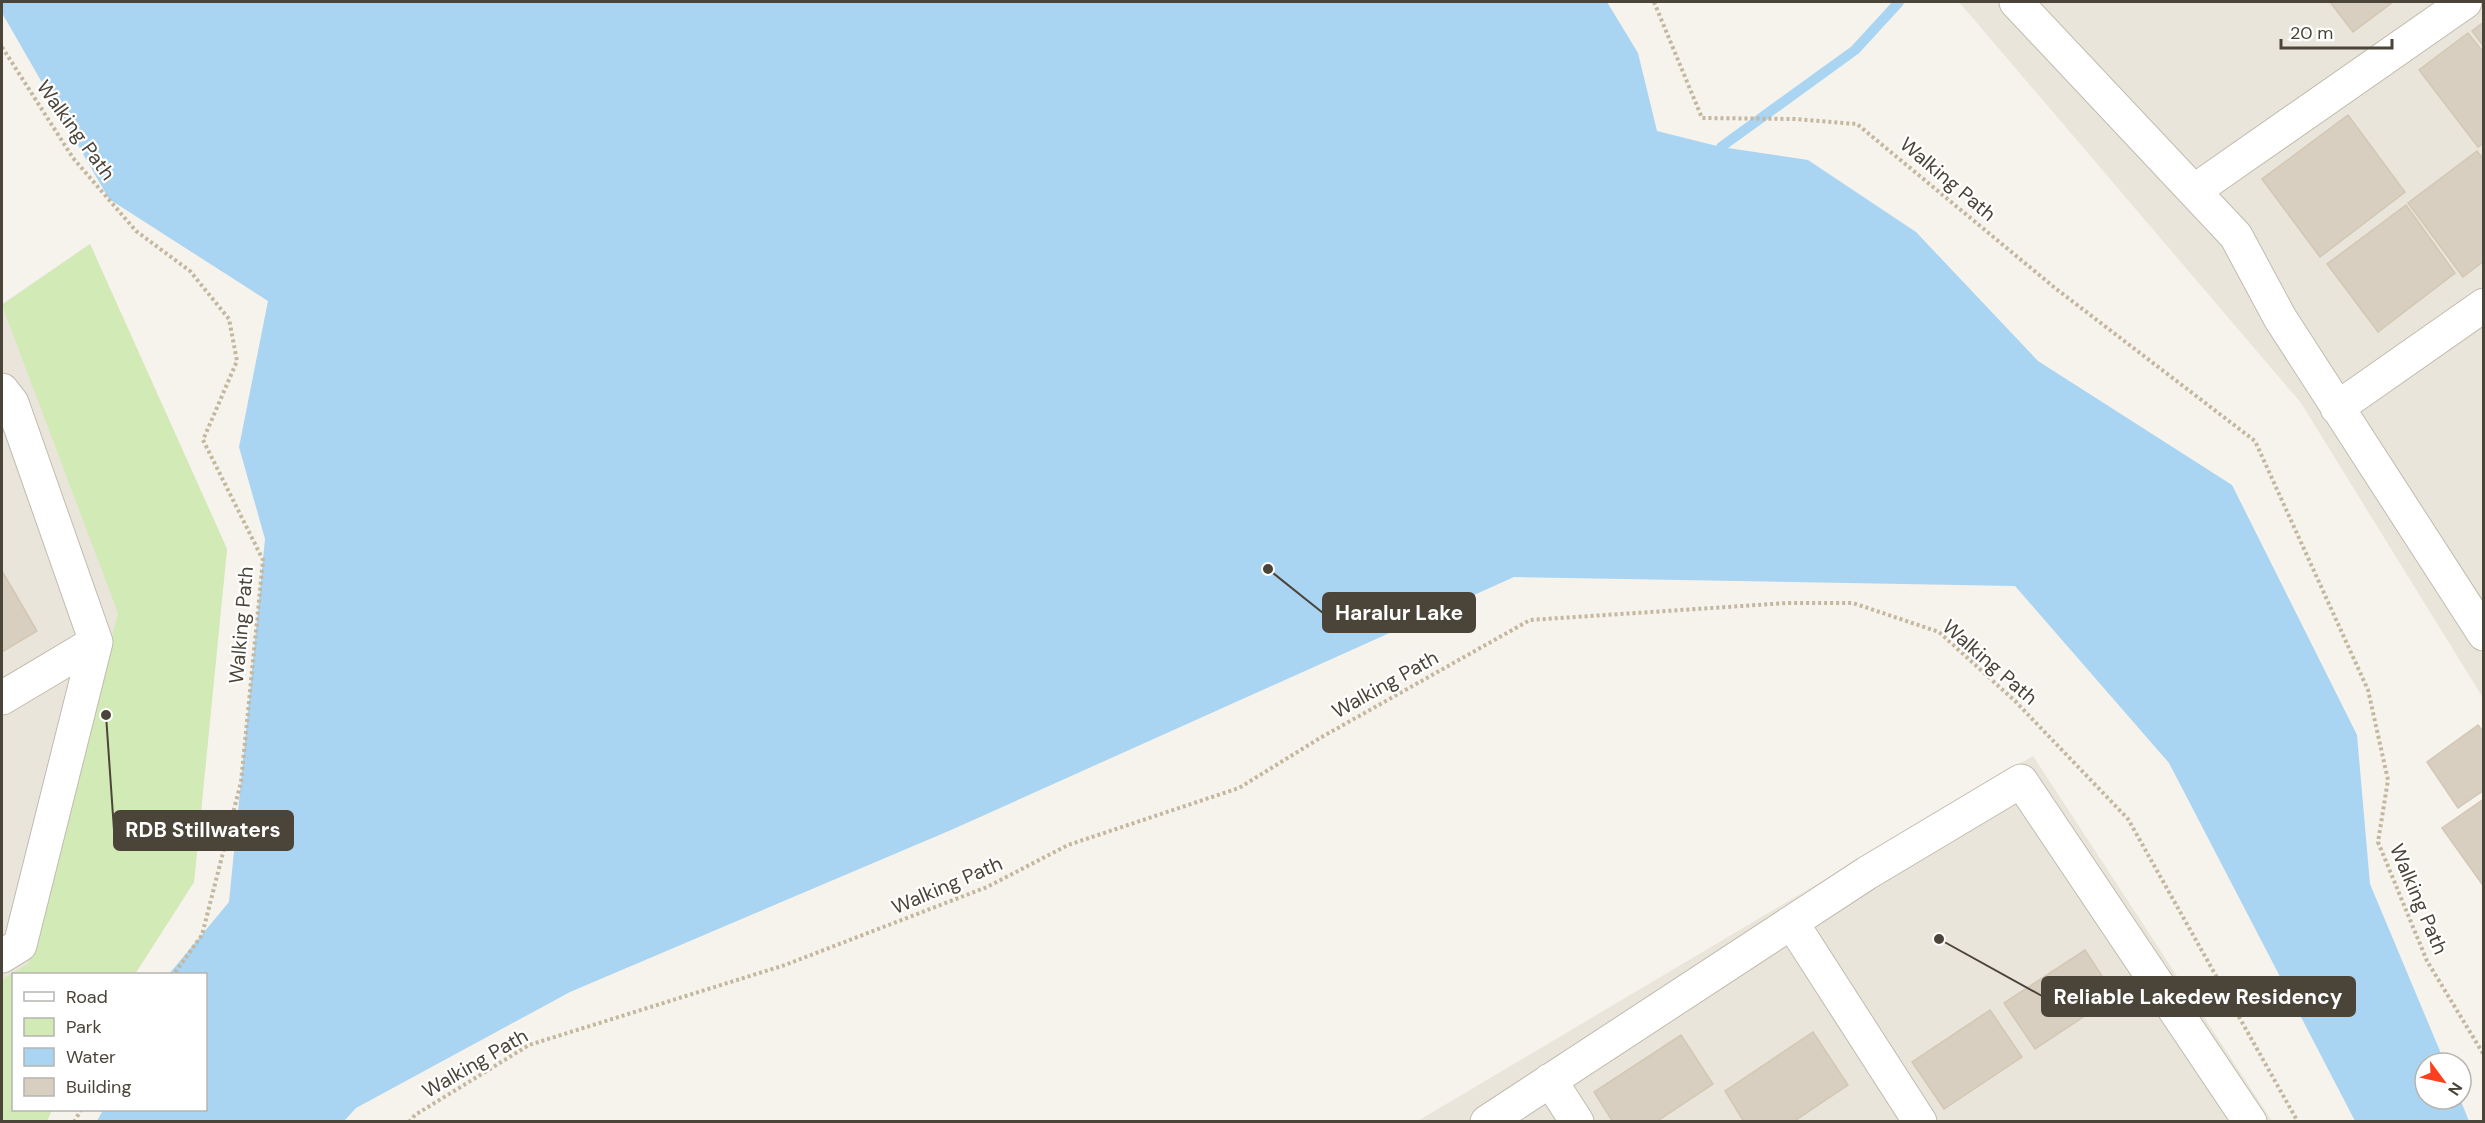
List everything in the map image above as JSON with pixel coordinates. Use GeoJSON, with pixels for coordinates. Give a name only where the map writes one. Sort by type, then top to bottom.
{"type":"FeatureCollection","features":[{"type":"Feature","properties":{"kind":"street"},"geometry":{"type":"LineString","coordinates":[[2016,2],[2235,236],[2280,318],[2337,408],[2480,622]]}},
{"type":"Feature","properties":{"kind":"street"},"geometry":{"type":"LineString","coordinates":[[2194,191],[2465,2]]}},
{"type":"Feature","properties":{"kind":"street"},"geometry":{"type":"LineString","coordinates":[[2337,408],[2484,305]]}},
{"type":"Feature","properties":{"kind":"street"},"geometry":{"type":"LineString","coordinates":[[2,956],[21,945],[96,642],[5,401]]}},
{"type":"Feature","properties":{"kind":"street"},"geometry":{"type":"LineString","coordinates":[[2,698],[96,642]]}},
{"type":"Feature","properties":{"kind":"street"},"geometry":{"type":"LineString","coordinates":[[1487,1122],[1867,873],[2021,781],[2250,1122]]}},
{"type":"Feature","properties":{"kind":"street"},"geometry":{"type":"LineString","coordinates":[[1792,923],[1920,1122]]}},
{"type":"Feature","properties":{"kind":"street"},"geometry":{"type":"LineString","coordinates":[[1550,1080],[1576,1122]]}},
{"type":"Feature","properties":{"kind":"path","name":"Walking Path"},"geometry":{"type":"LineString","coordinates":[[1654,2],[1702,118],[1783,119],[1857,124],[2055,288],[2255,441],[2368,690],[2388,780],[2378,842],[2427,961],[2484,1055]]}},
{"type":"Feature","properties":{"kind":"path","name":"Walking Path"},"geometry":{"type":"LineString","coordinates":[[2,47],[73,158],[136,231],[190,271],[229,319],[237,361],[203,440],[263,560],[241,782],[202,935],[175,973]]}},
{"type":"Feature","properties":{"kind":"path","name":"Walking Path"},"geometry":{"type":"LineString","coordinates":[[409,1122],[415,1114],[529,1045],[785,965],[987,887],[1068,845],[1239,788],[1320,738],[1530,620],[1787,603],[1852,603],[1939,632],[2014,701],[2128,819],[2298,1122]]}},
{"type":"Feature","properties":{"kind":"shaded area"},"geometry":{"type":"Polygon","coordinates":[[[1959,2],[2483,2],[2483,698],[2301,403],[1959,2]]]}},
{"type":"Feature","properties":{"kind":"shaded area"},"geometry":{"type":"Polygon","coordinates":[[[90,244],[227,549],[194,882],[136,973],[12,973],[12,1111],[52,1111],[47,1121],[2,1121],[2,304],[90,244]]]}},
{"type":"Feature","properties":{"kind":"shaded area"},"geometry":{"type":"Polygon","coordinates":[[[2033,756],[2272,1121],[1416,1122],[2033,756]]]}},
{"type":"Feature","properties":{"kind":"green space"},"geometry":{"type":"Polygon","coordinates":[[[90,244],[227,549],[194,882],[136,973],[13,973],[29,963],[118,613],[2,305],[90,244]]]}},
{"type":"Feature","properties":{"kind":"green space"},"geometry":{"type":"Polygon","coordinates":[[[12,974],[12,1111],[52,1111],[47,1121],[2,1122],[2,980],[12,974]]]}},
{"type":"Feature","properties":{"kind":"water"},"geometry":{"type":"Polygon","coordinates":[[[2,2],[1607,2],[1638,53],[1657,131],[1721,147],[1808,160],[1916,232],[2038,361],[2232,485],[2357,735],[2370,884],[2440,1051],[2413,1051],[2413,1111],[2465,1111],[2469,1121],[2355,1121],[2169,763],[2015,586],[1514,577],[951,830],[570,992],[356,1108],[344,1121],[97,1121],[102,1111],[207,1111],[207,973],[170,973],[229,902],[265,539],[239,447],[268,301],[109,199],[2,13],[2,2]]]}},
{"type":"Feature","properties":{"kind":"building"},"geometry":{"type":"Polygon","coordinates":[[[2330,2],[2393,2],[2353,32],[2330,2]]]}},
{"type":"Feature","properties":{"kind":"building"},"geometry":{"type":"Polygon","coordinates":[[[2484,22],[2484,47],[2472,31],[2484,22]]]}},
{"type":"Feature","properties":{"kind":"building"},"geometry":{"type":"Polygon","coordinates":[[[2468,33],[2484,53],[2484,143],[2478,147],[2419,70],[2468,33]]]}},
{"type":"Feature","properties":{"kind":"building"},"geometry":{"type":"Polygon","coordinates":[[[2348,115],[2405,192],[2320,257],[2262,179],[2348,115]]]}},
{"type":"Feature","properties":{"kind":"building"},"geometry":{"type":"Polygon","coordinates":[[[2477,151],[2484,160],[2484,261],[2463,277],[2408,203],[2477,151]]]}},
{"type":"Feature","properties":{"kind":"building"},"geometry":{"type":"Polygon","coordinates":[[[2406,205],[2455,273],[2378,332],[2327,264],[2406,205]]]}},
{"type":"Feature","properties":{"kind":"building"},"geometry":{"type":"Polygon","coordinates":[[[2,571],[37,631],[2,652],[2,571]]]}},
{"type":"Feature","properties":{"kind":"building"},"geometry":{"type":"Polygon","coordinates":[[[2478,725],[2484,733],[2484,790],[2458,808],[2427,762],[2478,725]]]}},
{"type":"Feature","properties":{"kind":"building"},"geometry":{"type":"Polygon","coordinates":[[[2484,799],[2484,887],[2442,828],[2484,799]]]}},
{"type":"Feature","properties":{"kind":"building"},"geometry":{"type":"Polygon","coordinates":[[[2085,950],[2115,996],[2035,1049],[2004,1003],[2085,950]]]}},
{"type":"Feature","properties":{"kind":"building"},"geometry":{"type":"Polygon","coordinates":[[[1990,1010],[2022,1057],[1944,1109],[1912,1062],[1990,1010]]]}},
{"type":"Feature","properties":{"kind":"building"},"geometry":{"type":"Polygon","coordinates":[[[1813,1032],[1848,1085],[1793,1122],[1744,1122],[1725,1091],[1813,1032]]]}},
{"type":"Feature","properties":{"kind":"building"},"geometry":{"type":"Polygon","coordinates":[[[1681,1035],[1713,1084],[1656,1122],[1613,1122],[1594,1092],[1681,1035]]]}},
{"type":"Feature","properties":{"kind":"waterway"},"geometry":{"type":"LineString","coordinates":[[1721,147],[1855,50],[1899,2]]}},
{"type":"Feature","properties":{"kind":"place","name":"Haralur Lake"},"geometry":{"type":"Point","coordinates":[1268,569]}},
{"type":"Feature","properties":{"kind":"place","name":"RDB Stillwaters"},"geometry":{"type":"Point","coordinates":[106,715]}},
{"type":"Feature","properties":{"kind":"place","name":"Reliable Lakedew Residency"},"geometry":{"type":"Point","coordinates":[1939,939]}}]}
